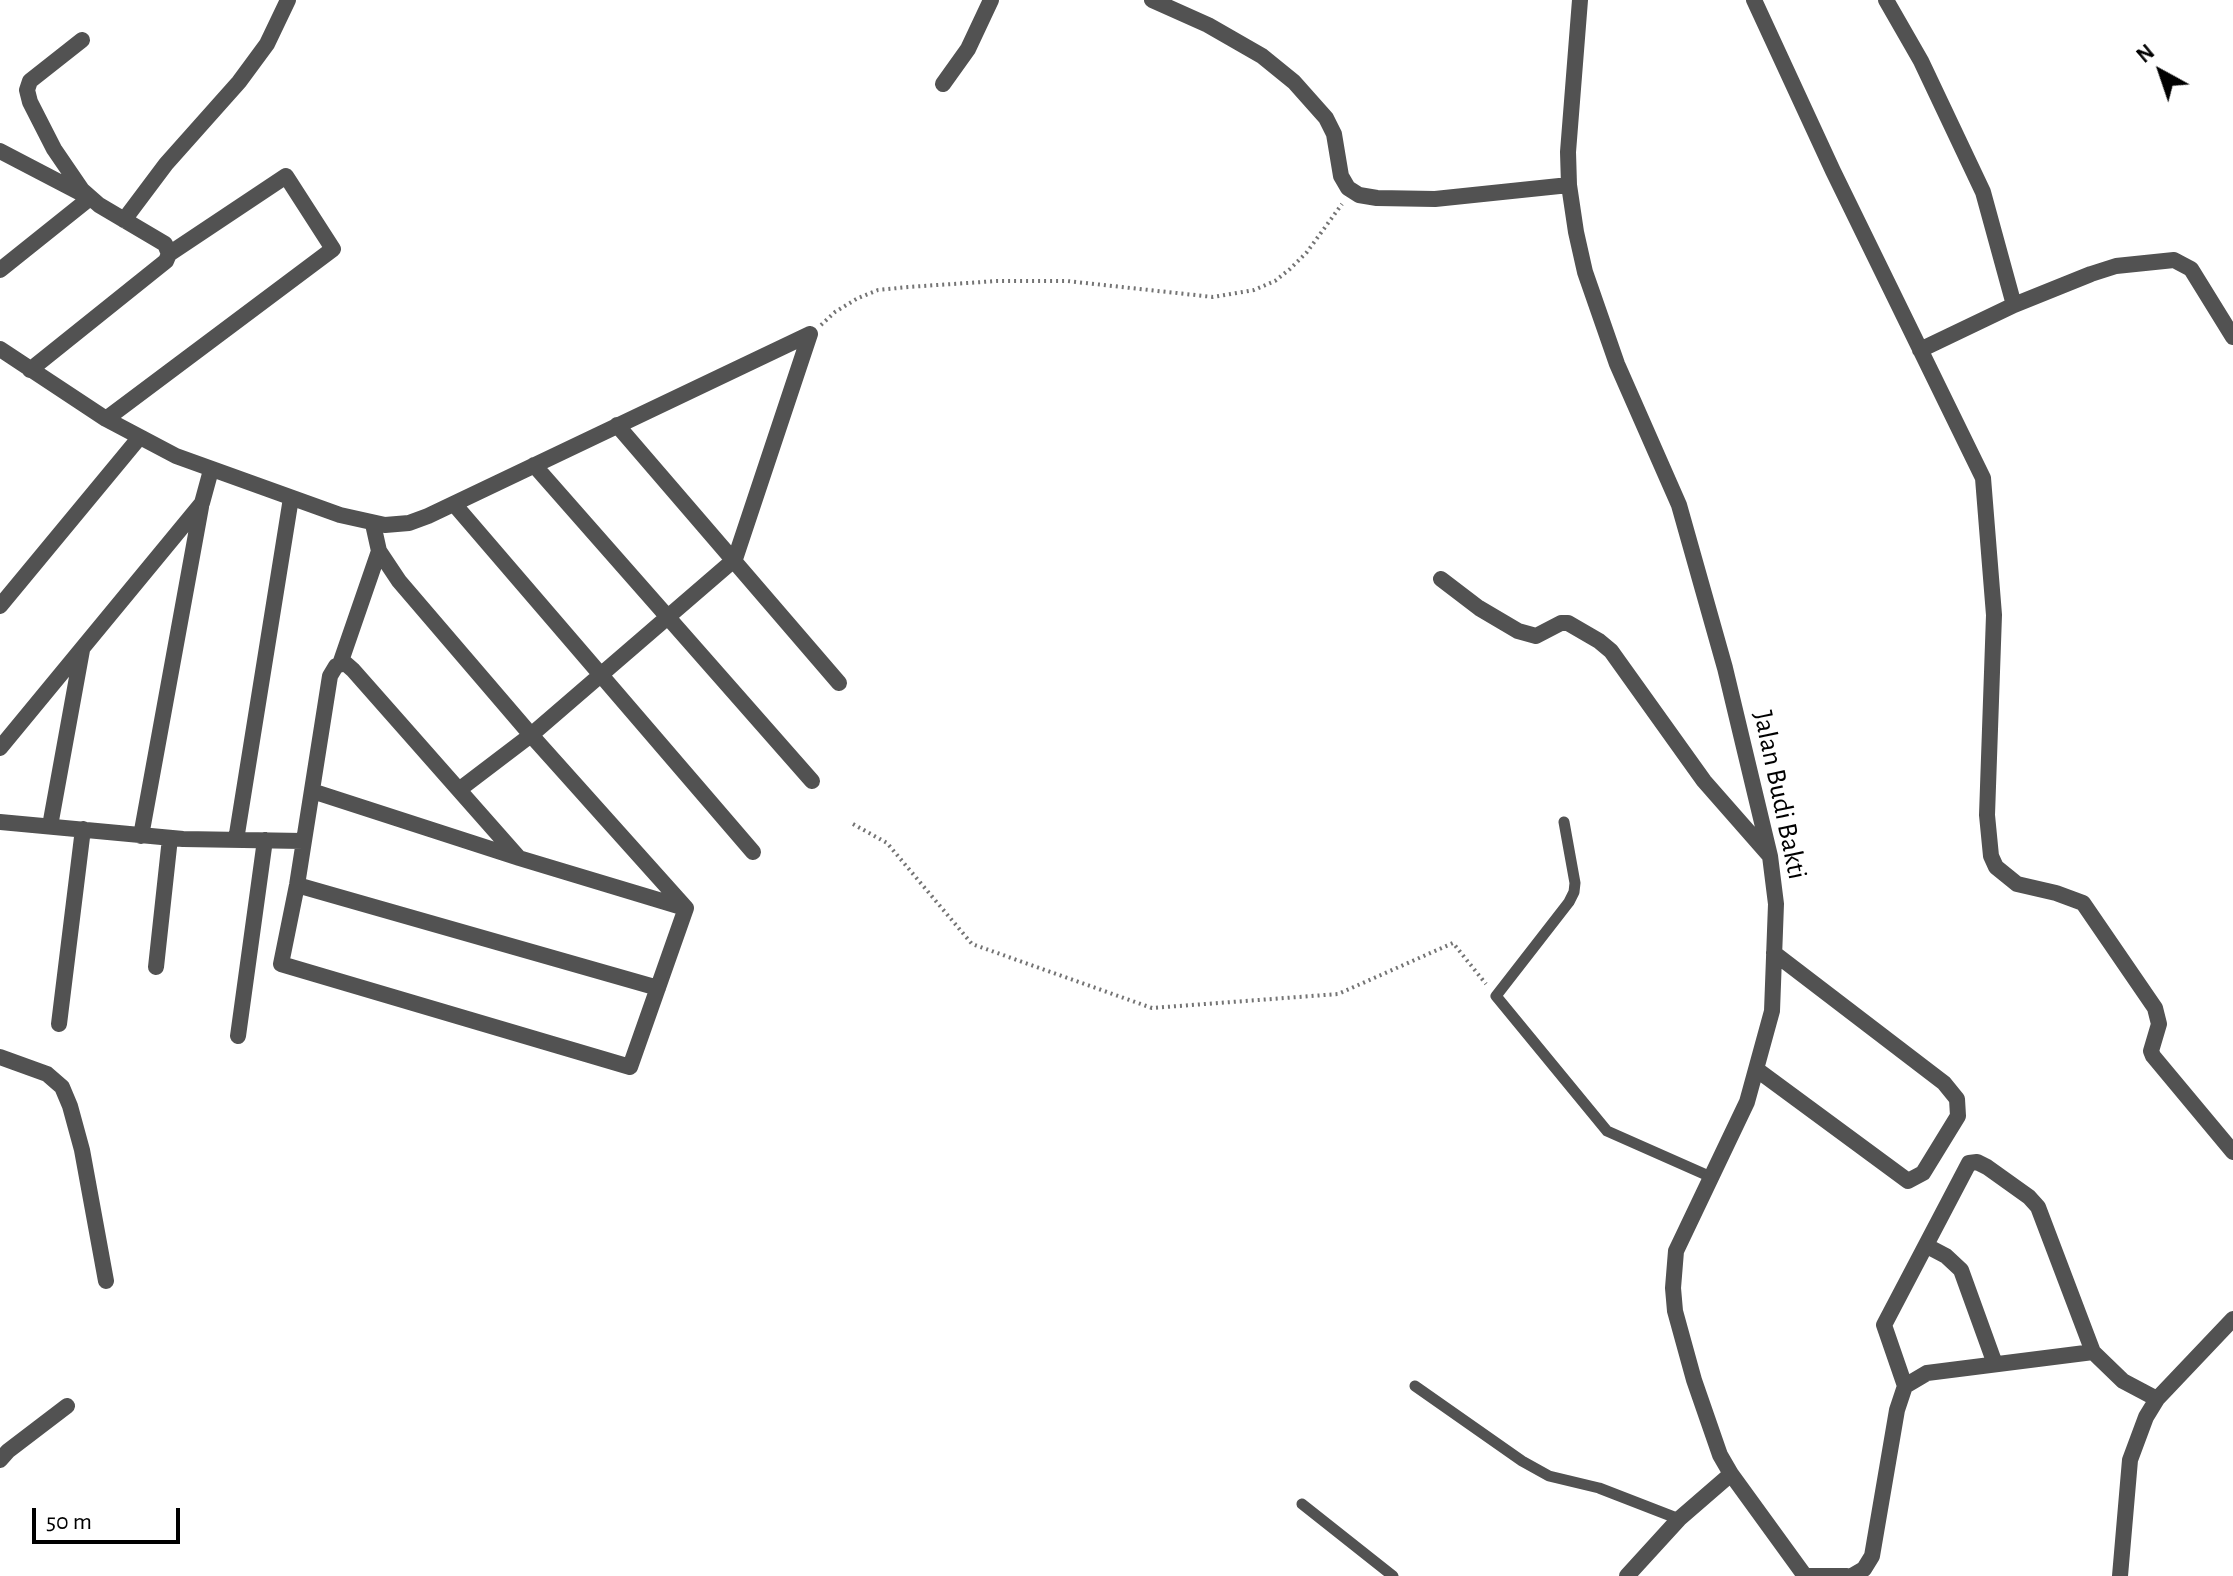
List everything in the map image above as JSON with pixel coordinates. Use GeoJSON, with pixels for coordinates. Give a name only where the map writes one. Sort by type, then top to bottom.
{"type":"FeatureCollection","features":[{"type":"Feature","properties":{"kind":"street"},"geometry":{"type":"LineString","coordinates":[[124,220],[166,164],[258,57],[278,26],[288,0]]}},
{"type":"Feature","properties":{"kind":"street"},"geometry":{"type":"LineString","coordinates":[[943,84],[968,49],[991,0]]}},
{"type":"Feature","properties":{"kind":"street"},"geometry":{"type":"LineString","coordinates":[[1152,0],[1208,25],[1262,56],[1294,82],[1326,118],[1334,134],[1341,176],[1352,191],[1377,198],[1435,199],[1569,185]]}},
{"type":"Feature","properties":{"kind":"street","name":"Jalan Budi Bakti"},"geometry":{"type":"LineString","coordinates":[[1580,0],[1570,119],[1569,185],[1585,272],[1617,364],[1679,505],[1725,668],[1770,856],[1776,904],[1772,1011],[1747,1102],[1676,1251],[1675,1311],[1694,1380],[1720,1455],[1805,1576]]}},
{"type":"Feature","properties":{"kind":"street"},"geometry":{"type":"LineString","coordinates":[[1754,0],[1983,478],[1994,615],[1987,815],[1991,856],[1996,867],[2017,884],[2083,903],[2155,1008],[2159,1024],[2152,1046],[2153,1056],[2233,1152]]}},
{"type":"Feature","properties":{"kind":"street"},"geometry":{"type":"LineString","coordinates":[[1886,0],[1928,75],[1983,192],[2014,305]]}},
{"type":"Feature","properties":{"kind":"street"},"geometry":{"type":"LineString","coordinates":[[82,40],[32,79],[27,90],[45,134],[72,178],[90,198]]}},
{"type":"Feature","properties":{"kind":"street"},"geometry":{"type":"LineString","coordinates":[[0,151],[90,198],[165,244],[169,254]]}},
{"type":"Feature","properties":{"kind":"street"},"geometry":{"type":"LineString","coordinates":[[30,370],[166,261],[169,254],[286,176],[333,249],[106,419]]}},
{"type":"Feature","properties":{"kind":"street"},"geometry":{"type":"LineString","coordinates":[[4,260],[90,198]]}},
{"type":"Feature","properties":{"kind":"street"},"geometry":{"type":"LineString","coordinates":[[1920,350],[2014,305],[2116,266],[2174,260],[2191,269],[2233,337]]}},
{"type":"Feature","properties":{"kind":"street"},"geometry":{"type":"LineString","coordinates":[[0,349],[139,438],[211,470],[373,524],[409,523],[454,504],[810,334]]}},
{"type":"Feature","properties":{"kind":"street"},"geometry":{"type":"LineString","coordinates":[[460,789],[531,735],[735,559],[810,334]]}},
{"type":"Feature","properties":{"kind":"street"},"geometry":{"type":"LineString","coordinates":[[617,425],[839,683]]}},
{"type":"Feature","properties":{"kind":"street"},"geometry":{"type":"LineString","coordinates":[[0,606],[139,438]]}},
{"type":"Feature","properties":{"kind":"street"},"geometry":{"type":"LineString","coordinates":[[534,465],[812,781]]}},
{"type":"Feature","properties":{"kind":"street"},"geometry":{"type":"LineString","coordinates":[[141,836],[202,503],[211,470]]}},
{"type":"Feature","properties":{"kind":"street"},"geometry":{"type":"LineString","coordinates":[[236,840],[291,498]]}},
{"type":"Feature","properties":{"kind":"street"},"geometry":{"type":"LineString","coordinates":[[0,748],[202,503]]}},
{"type":"Feature","properties":{"kind":"street"},"geometry":{"type":"LineString","coordinates":[[454,504],[753,852]]}},
{"type":"Feature","properties":{"kind":"street"},"geometry":{"type":"LineString","coordinates":[[373,524],[379,551],[399,581],[686,908]]}},
{"type":"Feature","properties":{"kind":"street"},"geometry":{"type":"LineString","coordinates":[[379,551],[340,664],[330,676],[297,885],[281,964],[630,1067],[686,908]]}},
{"type":"Feature","properties":{"kind":"street"},"geometry":{"type":"LineString","coordinates":[[1441,579],[1479,608],[1518,631],[1536,636],[1561,623],[1568,623],[1611,651],[1704,781],[1770,856]]}},
{"type":"Feature","properties":{"kind":"street"},"geometry":{"type":"LineString","coordinates":[[50,826],[82,649]]}},
{"type":"Feature","properties":{"kind":"street"},"geometry":{"type":"LineString","coordinates":[[340,664],[345,663],[353,670],[519,858]]}},
{"type":"Feature","properties":{"kind":"street"},"geometry":{"type":"LineString","coordinates":[[312,791],[686,908]]}},
{"type":"Feature","properties":{"kind":"street"},"geometry":{"type":"LineString","coordinates":[[0,822],[170,838],[303,841]]}},
{"type":"Feature","properties":{"kind":"street"},"geometry":{"type":"LineString","coordinates":[[59,1024],[83,829]]}},
{"type":"Feature","properties":{"kind":"street"},"geometry":{"type":"LineString","coordinates":[[156,967],[170,838]]}},
{"type":"Feature","properties":{"kind":"street"},"geometry":{"type":"LineString","coordinates":[[238,1036],[265,840]]}},
{"type":"Feature","properties":{"kind":"street"},"geometry":{"type":"LineString","coordinates":[[297,885],[658,988]]}},
{"type":"Feature","properties":{"kind":"street"},"geometry":{"type":"LineString","coordinates":[[1756,1069],[1908,1181],[1923,1173],[1958,1116],[1957,1099],[1944,1083],[1774,953]]}},
{"type":"Feature","properties":{"kind":"street"},"geometry":{"type":"LineString","coordinates":[[0,1057],[47,1074],[62,1087],[82,1150],[106,1281]]}},
{"type":"Feature","properties":{"kind":"street"},"geometry":{"type":"LineString","coordinates":[[1805,1576],[1850,1576],[1864,1569],[1872,1556],[1897,1410],[1905,1386],[1884,1325],[1969,1163],[1977,1162],[1987,1167],[2038,1207],[2093,1352],[2123,1381],[2157,1399]]}},
{"type":"Feature","properties":{"kind":"street"},"geometry":{"type":"LineString","coordinates":[[1927,1246],[1946,1256],[1961,1270],[1995,1364]]}},
{"type":"Feature","properties":{"kind":"street"},"geometry":{"type":"LineString","coordinates":[[2120,1576],[2130,1460],[2146,1417],[2157,1399],[2233,1319]]}},
{"type":"Feature","properties":{"kind":"street"},"geometry":{"type":"LineString","coordinates":[[1905,1386],[1927,1373],[2093,1352]]}},
{"type":"Feature","properties":{"kind":"street"},"geometry":{"type":"LineString","coordinates":[[0,1460],[67,1406]]}},
{"type":"Feature","properties":{"kind":"street"},"geometry":{"type":"LineString","coordinates":[[1627,1576],[1679,1519],[1731,1474]]}},
{"type":"Feature","properties":{"kind":"lane"},"geometry":{"type":"LineString","coordinates":[[1564,822],[1574,892],[1496,996],[1607,1131],[1711,1177]]}},
{"type":"Feature","properties":{"kind":"lane"},"geometry":{"type":"LineString","coordinates":[[1415,1386],[1522,1461],[1549,1476],[1599,1488],[1679,1519]]}},
{"type":"Feature","properties":{"kind":"lane"},"geometry":{"type":"LineString","coordinates":[[1302,1504],[1393,1576]]}},
{"type":"Feature","properties":{"kind":"path"},"geometry":{"type":"LineString","coordinates":[[810,334],[835,312],[858,298],[878,290],[908,287],[997,281],[1067,281],[1213,297],[1254,290],[1275,281],[1307,252],[1352,191]]}},
{"type":"Feature","properties":{"kind":"path"},"geometry":{"type":"LineString","coordinates":[[853,824],[887,843],[972,944],[1152,1008],[1338,994],[1453,943],[1496,996]]}}]}
